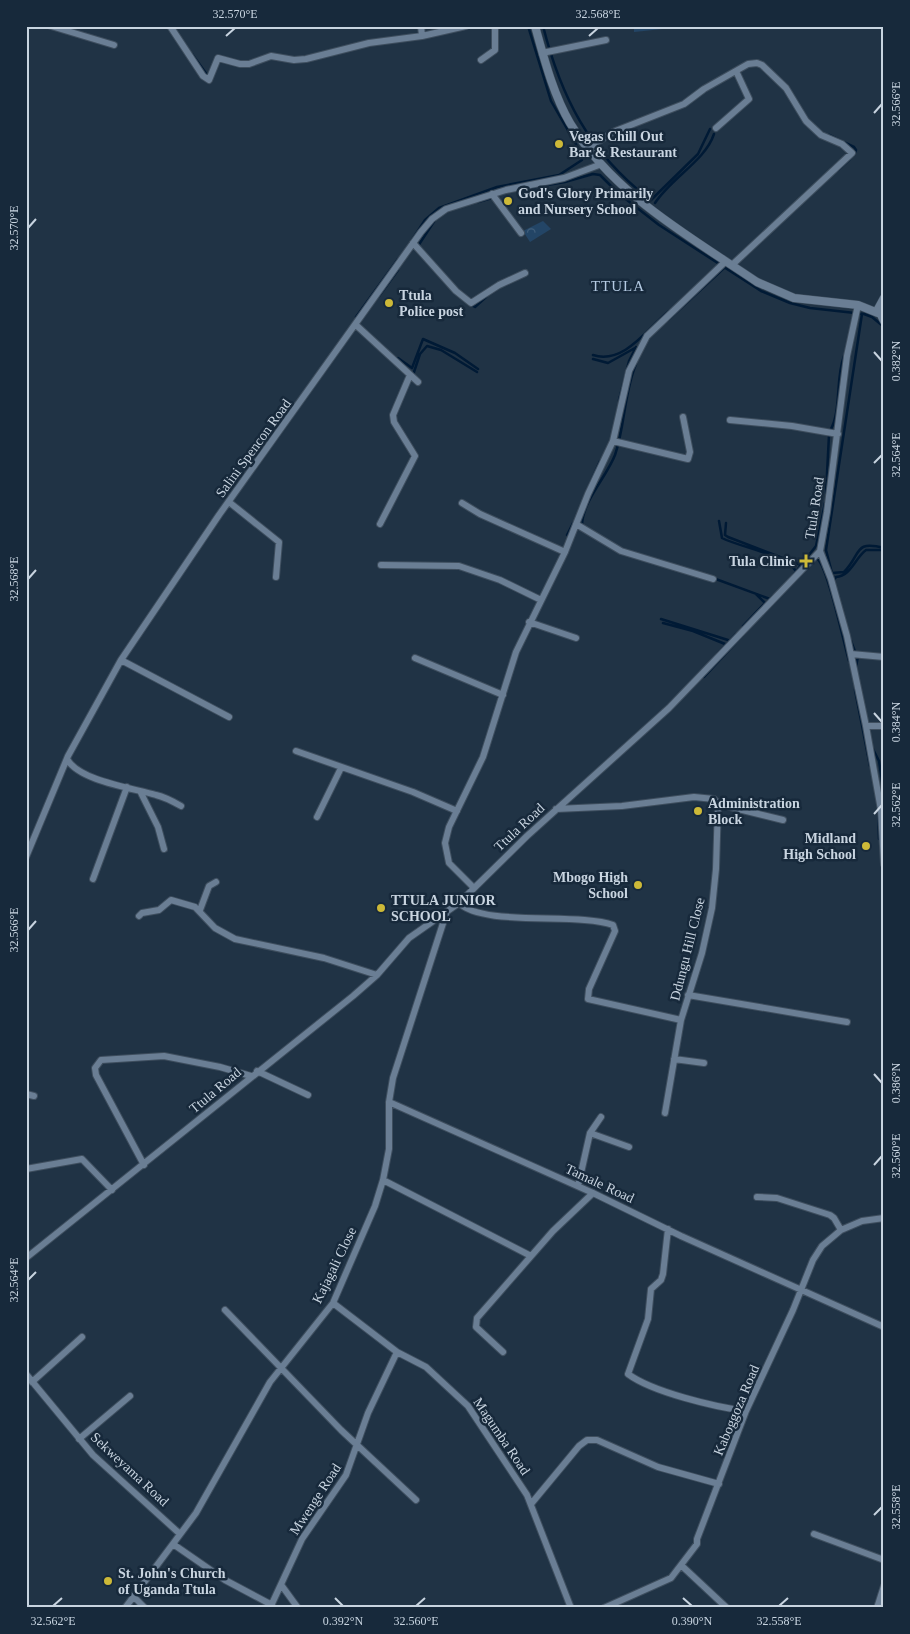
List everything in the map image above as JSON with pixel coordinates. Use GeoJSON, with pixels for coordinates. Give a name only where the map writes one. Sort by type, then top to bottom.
{"type":"FeatureCollection","features":[{"type":"Feature","properties":{"kind":"street"},"geometry":{"type":"LineString","coordinates":[[51,26],[114,45]]}},
{"type":"Feature","properties":{"kind":"street"},"geometry":{"type":"LineString","coordinates":[[170,26],[203,76],[209,80],[218,58],[240,64],[248,64],[271,56],[294,60],[306,59],[370,43],[422,36],[466,26]]}},
{"type":"Feature","properties":{"kind":"street"},"geometry":{"type":"LineString","coordinates":[[421,26],[422,36]]}},
{"type":"Feature","properties":{"kind":"street"},"geometry":{"type":"LineString","coordinates":[[481,60],[495,50],[495,26]]}},
{"type":"Feature","properties":{"kind":"street"},"geometry":{"type":"LineString","coordinates":[[535,26],[542,53],[569,122],[599,165],[646,207],[757,282],[794,298],[859,305],[878,313],[884,321]]}},
{"type":"Feature","properties":{"kind":"street"},"geometry":{"type":"LineString","coordinates":[[542,53],[606,40]]}},
{"type":"Feature","properties":{"kind":"street"},"geometry":{"type":"LineString","coordinates":[[474,888],[453,869],[446,854],[445,843],[457,811],[483,757],[516,652],[529,622],[565,552],[613,441],[629,371],[638,350],[647,336],[852,153],[842,144],[821,135],[806,120],[786,88],[762,65],[757,63],[748,64],[736,70],[684,104],[613,132],[587,149]]}},
{"type":"Feature","properties":{"kind":"street"},"geometry":{"type":"LineString","coordinates":[[716,128],[749,99],[736,70]]}},
{"type":"Feature","properties":{"kind":"street","name":"Salini Spencon Road"},"geometry":{"type":"LineString","coordinates":[[26,856],[66,759],[121,660],[229,502],[412,244],[439,213],[492,194],[564,178],[599,165]]}},
{"type":"Feature","properties":{"kind":"street"},"geometry":{"type":"LineString","coordinates":[[492,194],[521,233]]}},
{"type":"Feature","properties":{"kind":"street"},"geometry":{"type":"LineString","coordinates":[[412,244],[456,291],[471,303],[499,285],[524,273]]}},
{"type":"Feature","properties":{"kind":"street"},"geometry":{"type":"LineString","coordinates":[[859,305],[882,300],[878,313]]}},
{"type":"Feature","properties":{"kind":"street","name":"Ttula Road"},"geometry":{"type":"LineString","coordinates":[[26,1258],[144,1166],[257,1071],[377,975],[409,938],[422,927],[446,914],[460,903],[611,758],[669,708],[820,551],[838,434],[846,364],[859,305]]}},
{"type":"Feature","properties":{"kind":"street"},"geometry":{"type":"LineString","coordinates":[[356,325],[418,382]]}},
{"type":"Feature","properties":{"kind":"street"},"geometry":{"type":"LineString","coordinates":[[380,524],[415,456],[394,422],[393,415],[410,375]]}},
{"type":"Feature","properties":{"kind":"street"},"geometry":{"type":"LineString","coordinates":[[613,441],[688,459],[690,452],[683,417]]}},
{"type":"Feature","properties":{"kind":"street"},"geometry":{"type":"LineString","coordinates":[[730,420],[792,426],[838,434]]}},
{"type":"Feature","properties":{"kind":"street"},"geometry":{"type":"LineString","coordinates":[[229,502],[279,542],[276,577]]}},
{"type":"Feature","properties":{"kind":"street"},"geometry":{"type":"LineString","coordinates":[[462,503],[480,514],[565,552]]}},
{"type":"Feature","properties":{"kind":"street"},"geometry":{"type":"LineString","coordinates":[[576,524],[621,550],[713,579]]}},
{"type":"Feature","properties":{"kind":"street"},"geometry":{"type":"LineString","coordinates":[[820,551],[831,579],[851,654],[866,726],[881,810],[884,864]]}},
{"type":"Feature","properties":{"kind":"street"},"geometry":{"type":"LineString","coordinates":[[381,565],[452,565],[500,580],[541,600]]}},
{"type":"Feature","properties":{"kind":"street"},"geometry":{"type":"LineString","coordinates":[[529,622],[576,638]]}},
{"type":"Feature","properties":{"kind":"street"},"geometry":{"type":"LineString","coordinates":[[851,654],[884,657]]}},
{"type":"Feature","properties":{"kind":"street"},"geometry":{"type":"LineString","coordinates":[[415,658],[504,695]]}},
{"type":"Feature","properties":{"kind":"street"},"geometry":{"type":"LineString","coordinates":[[121,660],[229,717]]}},
{"type":"Feature","properties":{"kind":"street"},"geometry":{"type":"LineString","coordinates":[[866,726],[884,726]]}},
{"type":"Feature","properties":{"kind":"street"},"geometry":{"type":"LineString","coordinates":[[296,751],[413,792],[457,811]]}},
{"type":"Feature","properties":{"kind":"street"},"geometry":{"type":"LineString","coordinates":[[66,759],[70,765],[90,776],[128,787],[141,793],[156,795],[181,806]]}},
{"type":"Feature","properties":{"kind":"street"},"geometry":{"type":"LineString","coordinates":[[317,816],[342,768]]}},
{"type":"Feature","properties":{"kind":"street"},"geometry":{"type":"LineString","coordinates":[[93,879],[128,787]]}},
{"type":"Feature","properties":{"kind":"street"},"geometry":{"type":"LineString","coordinates":[[141,793],[158,827],[164,849]]}},
{"type":"Feature","properties":{"kind":"street"},"geometry":{"type":"LineString","coordinates":[[556,810],[622,806],[694,797],[714,799],[718,804],[783,820]]}},
{"type":"Feature","properties":{"kind":"street","name":"Ddungu Hill Close"},"geometry":{"type":"LineString","coordinates":[[664,1114],[681,1020],[702,953],[712,908],[716,869],[718,804]]}},
{"type":"Feature","properties":{"kind":"street"},"geometry":{"type":"LineString","coordinates":[[200,910],[209,886],[216,882]]}},
{"type":"Feature","properties":{"kind":"street"},"geometry":{"type":"LineString","coordinates":[[139,916],[142,913],[159,910],[171,900],[200,910],[215,928],[235,939],[324,958],[377,975]]}},
{"type":"Feature","properties":{"kind":"street"},"geometry":{"type":"LineString","coordinates":[[460,903],[468,910],[478,912],[540,919],[573,919],[613,925],[615,931],[589,989],[588,999],[681,1020]]}},
{"type":"Feature","properties":{"kind":"street","name":"Kajagali Close"},"geometry":{"type":"LineString","coordinates":[[126,1608],[196,1513],[231,1448],[280,1368],[333,1303],[368,1223],[383,1180],[389,1149],[389,1102],[393,1078],[446,914]]}},
{"type":"Feature","properties":{"kind":"street"},"geometry":{"type":"LineString","coordinates":[[688,995],[847,1022]]}},
{"type":"Feature","properties":{"kind":"street"},"geometry":{"type":"LineString","coordinates":[[144,1166],[96,1075],[95,1068],[101,1060],[164,1056],[220,1067],[251,1076]]}},
{"type":"Feature","properties":{"kind":"street"},"geometry":{"type":"LineString","coordinates":[[674,1059],[704,1063]]}},
{"type":"Feature","properties":{"kind":"street"},"geometry":{"type":"LineString","coordinates":[[257,1071],[308,1095]]}},
{"type":"Feature","properties":{"kind":"street"},"geometry":{"type":"LineString","coordinates":[[26,1094],[34,1096]]}},
{"type":"Feature","properties":{"kind":"street","name":"Tamale Road"},"geometry":{"type":"LineString","coordinates":[[389,1102],[593,1192],[668,1229],[884,1327]]}},
{"type":"Feature","properties":{"kind":"street"},"geometry":{"type":"LineString","coordinates":[[578,1186],[590,1133],[601,1117]]}},
{"type":"Feature","properties":{"kind":"street"},"geometry":{"type":"LineString","coordinates":[[590,1133],[629,1147]]}},
{"type":"Feature","properties":{"kind":"street"},"geometry":{"type":"LineString","coordinates":[[26,1169],[82,1159],[112,1190]]}},
{"type":"Feature","properties":{"kind":"street"},"geometry":{"type":"LineString","coordinates":[[383,1180],[531,1256]]}},
{"type":"Feature","properties":{"kind":"street"},"geometry":{"type":"LineString","coordinates":[[503,1352],[479,1331],[476,1322],[531,1256],[593,1192]]}},
{"type":"Feature","properties":{"kind":"street"},"geometry":{"type":"LineString","coordinates":[[757,1197],[777,1198],[830,1215],[841,1230]]}},
{"type":"Feature","properties":{"kind":"street","name":"Kaboggoza Road"},"geometry":{"type":"LineString","coordinates":[[604,1608],[671,1578],[682,1566],[697,1544],[697,1539],[746,1411],[793,1310],[813,1260],[822,1246],[841,1230],[862,1221],[884,1218]]}},
{"type":"Feature","properties":{"kind":"street"},"geometry":{"type":"LineString","coordinates":[[668,1229],[663,1274],[661,1280],[651,1289],[648,1319],[628,1374],[660,1389],[718,1407],[746,1411]]}},
{"type":"Feature","properties":{"kind":"street","name":"Magumba Road"},"geometry":{"type":"LineString","coordinates":[[333,1303],[397,1352],[426,1367],[468,1406],[482,1425],[531,1504],[553,1567],[571,1608]]}},
{"type":"Feature","properties":{"kind":"street"},"geometry":{"type":"LineString","coordinates":[[225,1310],[280,1368],[416,1500]]}},
{"type":"Feature","properties":{"kind":"street"},"geometry":{"type":"LineString","coordinates":[[32,1382],[82,1337]]}},
{"type":"Feature","properties":{"kind":"street","name":"Mwenge Road"},"geometry":{"type":"LineString","coordinates":[[173,1544],[225,1580],[271,1606],[282,1586],[302,1539],[346,1475],[368,1413],[397,1352]]}},
{"type":"Feature","properties":{"kind":"street","name":"Sekweyama Road"},"geometry":{"type":"LineString","coordinates":[[26,1374],[98,1460],[180,1534]]}},
{"type":"Feature","properties":{"kind":"street"},"geometry":{"type":"LineString","coordinates":[[79,1439],[130,1396]]}},
{"type":"Feature","properties":{"kind":"street"},"geometry":{"type":"LineString","coordinates":[[531,1504],[579,1446],[590,1439],[598,1440],[666,1469],[719,1484]]}},
{"type":"Feature","properties":{"kind":"street"},"geometry":{"type":"LineString","coordinates":[[814,1534],[884,1560]]}},
{"type":"Feature","properties":{"kind":"street"},"geometry":{"type":"LineString","coordinates":[[682,1566],[727,1608]]}},
{"type":"Feature","properties":{"kind":"street"},"geometry":{"type":"LineString","coordinates":[[282,1586],[298,1608]]}},
{"type":"Feature","properties":{"kind":"street"},"geometry":{"type":"LineString","coordinates":[[877,1608],[884,1586]]}},
{"type":"Feature","properties":{"kind":"street"},"geometry":{"type":"LineString","coordinates":[[133,1596],[145,1608]]}},
{"type":"Feature","properties":{"kind":"green space"},"geometry":{"type":"Polygon","coordinates":[[[634,26],[663,26],[662,29],[634,32],[634,26]]]}},
{"type":"Feature","properties":{"kind":"green space"},"geometry":{"type":"Polygon","coordinates":[[[543,221],[551,229],[530,242],[523,231],[543,221]]]}},
{"type":"Feature","properties":{"kind":"waterway"},"geometry":{"type":"LineString","coordinates":[[465,29],[476,26]]}},
{"type":"Feature","properties":{"kind":"waterway"},"geometry":{"type":"LineString","coordinates":[[412,240],[425,220],[439,208],[497,187],[559,175],[582,160],[581,153],[551,101],[528,26]]}},
{"type":"Feature","properties":{"kind":"waterway"},"geometry":{"type":"LineString","coordinates":[[543,26],[559,76],[580,121],[609,162],[648,198]]}},
{"type":"Feature","properties":{"kind":"waterway"},"geometry":{"type":"LineString","coordinates":[[192,54],[208,76]]}},
{"type":"Feature","properties":{"kind":"waterway"},"geometry":{"type":"LineString","coordinates":[[651,200],[698,154],[710,129]]}},
{"type":"Feature","properties":{"kind":"waterway"},"geometry":{"type":"LineString","coordinates":[[594,141],[606,133]]}},
{"type":"Feature","properties":{"kind":"waterway"},"geometry":{"type":"LineString","coordinates":[[655,203],[670,185],[703,153],[710,144],[714,134]]}},
{"type":"Feature","properties":{"kind":"waterway"},"geometry":{"type":"LineString","coordinates":[[829,135],[854,147],[856,150],[854,155]]}},
{"type":"Feature","properties":{"kind":"waterway"},"geometry":{"type":"LineString","coordinates":[[838,170],[850,159]]}},
{"type":"Feature","properties":{"kind":"waterway"},"geometry":{"type":"LineString","coordinates":[[524,189],[565,182],[593,174],[600,175],[618,193],[659,225],[761,291],[790,303],[810,308],[864,314],[872,317],[884,327]]}},
{"type":"Feature","properties":{"kind":"waterway"},"geometry":{"type":"LineString","coordinates":[[478,202],[492,198]]}},
{"type":"Feature","properties":{"kind":"waterway"},"geometry":{"type":"LineString","coordinates":[[418,246],[435,220]]}},
{"type":"Feature","properties":{"kind":"waterway"},"geometry":{"type":"LineString","coordinates":[[356,317],[398,259]]}},
{"type":"Feature","properties":{"kind":"waterway"},"geometry":{"type":"LineString","coordinates":[[668,320],[724,268]]}},
{"type":"Feature","properties":{"kind":"waterway"},"geometry":{"type":"LineString","coordinates":[[379,296],[398,270]]}},
{"type":"Feature","properties":{"kind":"waterway"},"geometry":{"type":"LineString","coordinates":[[469,304],[475,307],[486,297]]}},
{"type":"Feature","properties":{"kind":"waterway"},"geometry":{"type":"LineString","coordinates":[[593,355],[604,357],[615,355],[625,350],[669,311]]}},
{"type":"Feature","properties":{"kind":"waterway"},"geometry":{"type":"LineString","coordinates":[[832,573],[826,550],[862,314]]}},
{"type":"Feature","properties":{"kind":"waterway"},"geometry":{"type":"LineString","coordinates":[[398,358],[412,368],[423,339],[455,353],[478,369]]}},
{"type":"Feature","properties":{"kind":"waterway"},"geometry":{"type":"LineString","coordinates":[[413,375],[420,354],[427,346],[441,350],[477,372]]}},
{"type":"Feature","properties":{"kind":"waterway"},"geometry":{"type":"LineString","coordinates":[[619,400],[629,361],[636,347]]}},
{"type":"Feature","properties":{"kind":"waterway"},"geometry":{"type":"LineString","coordinates":[[593,359],[608,363],[635,348]]}},
{"type":"Feature","properties":{"kind":"waterway"},"geometry":{"type":"LineString","coordinates":[[830,431],[836,414],[841,365],[844,356]]}},
{"type":"Feature","properties":{"kind":"waterway"},"geometry":{"type":"LineString","coordinates":[[582,525],[586,507],[615,455],[621,433],[629,386],[636,364]]}},
{"type":"Feature","properties":{"kind":"waterway"},"geometry":{"type":"LineString","coordinates":[[826,493],[829,435]]}},
{"type":"Feature","properties":{"kind":"waterway"},"geometry":{"type":"LineString","coordinates":[[585,495],[600,461]]}},
{"type":"Feature","properties":{"kind":"waterway"},"geometry":{"type":"LineString","coordinates":[[794,574],[816,546],[825,503]]}},
{"type":"Feature","properties":{"kind":"waterway"},"geometry":{"type":"LineString","coordinates":[[719,521],[722,538],[782,560],[796,571]]}},
{"type":"Feature","properties":{"kind":"waterway"},"geometry":{"type":"LineString","coordinates":[[567,535],[573,523]]}},
{"type":"Feature","properties":{"kind":"waterway"},"geometry":{"type":"LineString","coordinates":[[726,523],[725,535],[728,537],[801,565]]}},
{"type":"Feature","properties":{"kind":"waterway"},"geometry":{"type":"LineString","coordinates":[[834,579],[832,573],[844,572],[862,547],[874,546],[884,548]]}},
{"type":"Feature","properties":{"kind":"waterway"},"geometry":{"type":"LineString","coordinates":[[834,580],[849,570],[866,550],[884,550]]}},
{"type":"Feature","properties":{"kind":"waterway"},"geometry":{"type":"LineString","coordinates":[[816,558],[820,563],[830,588],[849,661]]}},
{"type":"Feature","properties":{"kind":"waterway"},"geometry":{"type":"LineString","coordinates":[[713,578],[770,599],[773,596]]}},
{"type":"Feature","properties":{"kind":"waterway"},"geometry":{"type":"LineString","coordinates":[[743,626],[765,603],[756,594]]}},
{"type":"Feature","properties":{"kind":"waterway"},"geometry":{"type":"LineString","coordinates":[[661,619],[728,640]]}},
{"type":"Feature","properties":{"kind":"waterway"},"geometry":{"type":"LineString","coordinates":[[663,623],[693,631],[725,644]]}},
{"type":"Feature","properties":{"kind":"waterway"},"geometry":{"type":"LineString","coordinates":[[718,653],[736,634]]}},
{"type":"Feature","properties":{"kind":"waterway"},"geometry":{"type":"LineString","coordinates":[[704,677],[744,634]]}},
{"type":"Feature","properties":{"kind":"waterway"},"geometry":{"type":"LineString","coordinates":[[851,641],[856,654]]}},
{"type":"Feature","properties":{"kind":"waterway"},"geometry":{"type":"LineString","coordinates":[[856,667],[858,656]]}},
{"type":"Feature","properties":{"kind":"waterway"},"geometry":{"type":"LineString","coordinates":[[855,690],[870,766]]}},
{"type":"Feature","properties":{"kind":"waterway"},"geometry":{"type":"LineString","coordinates":[[873,749],[879,761],[884,793]]}},
{"type":"Feature","properties":{"kind":"waterway"},"geometry":{"type":"LineString","coordinates":[[878,805],[879,839]]}},
{"type":"Feature","properties":{"kind":"place","name":"Vegas Chill Out Bar & Restaurant"},"geometry":{"type":"Point","coordinates":[559,144]}},
{"type":"Feature","properties":{"kind":"place","name":"God's Glory Primarily and Nursery School"},"geometry":{"type":"Point","coordinates":[508,201]}},
{"type":"Feature","properties":{"kind":"place","name":"Ttula Police post"},"geometry":{"type":"Point","coordinates":[389,303]}},
{"type":"Feature","properties":{"kind":"place","name":"Tula Clinic"},"geometry":{"type":"Point","coordinates":[806,561]}},
{"type":"Feature","properties":{"kind":"place","name":"Administration Block"},"geometry":{"type":"Point","coordinates":[698,811]}},
{"type":"Feature","properties":{"kind":"place","name":"Midland High School"},"geometry":{"type":"Point","coordinates":[866,846]}},
{"type":"Feature","properties":{"kind":"place","name":"Mbogo High School"},"geometry":{"type":"Point","coordinates":[638,885]}},
{"type":"Feature","properties":{"kind":"place","name":"TTULA JUNIOR SCHOOL"},"geometry":{"type":"Point","coordinates":[381,908]}},
{"type":"Feature","properties":{"kind":"place","name":"St. John's Church of Uganda Ttula"},"geometry":{"type":"Point","coordinates":[108,1581]}},
{"type":"Feature","properties":{"kind":"district","name":"TTULA"},"geometry":{"type":"Point","coordinates":[618,286]}}]}
